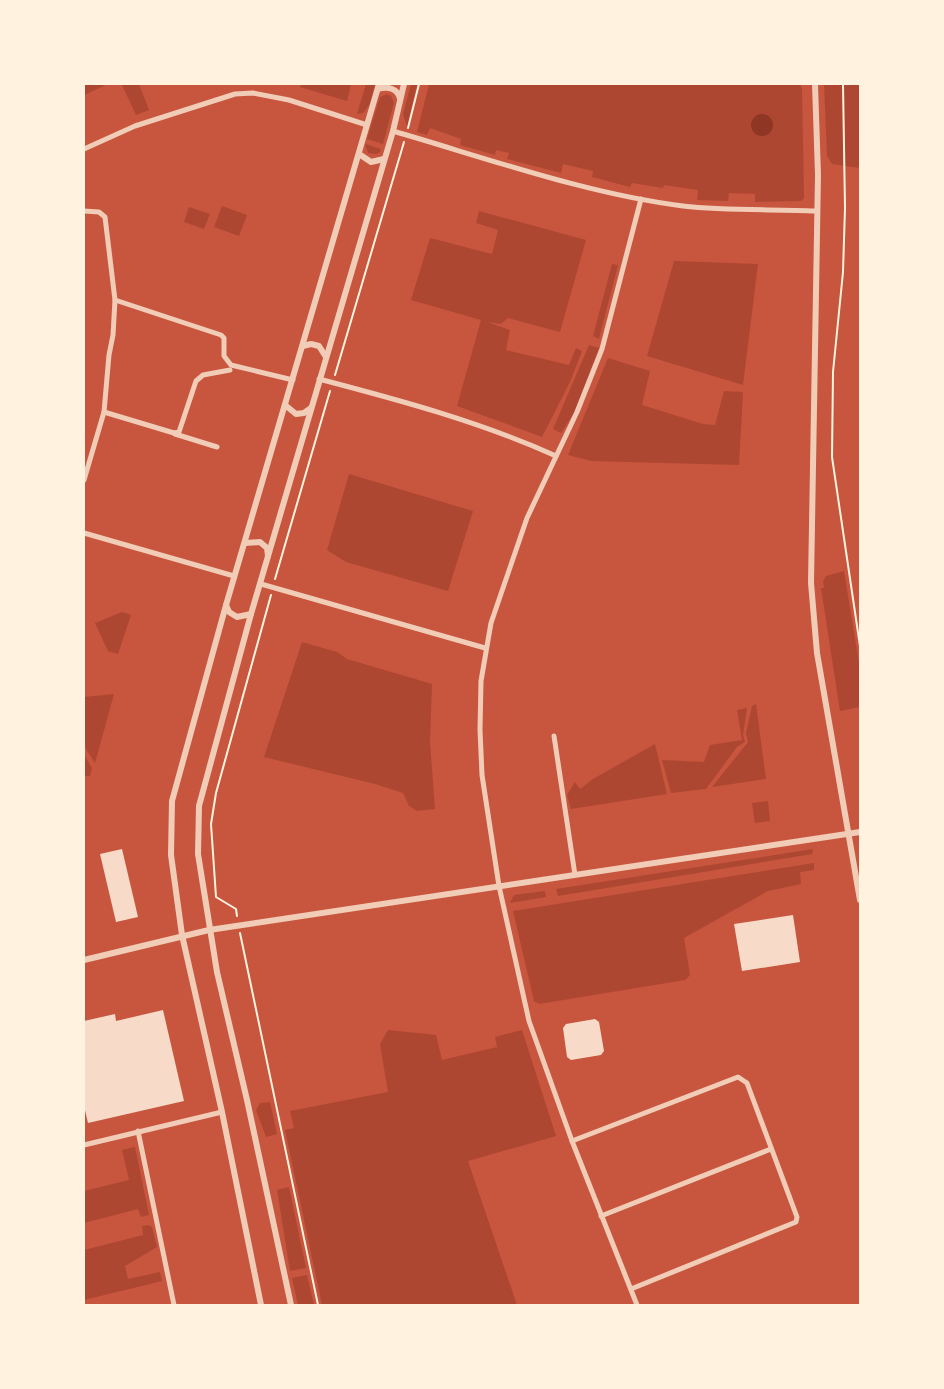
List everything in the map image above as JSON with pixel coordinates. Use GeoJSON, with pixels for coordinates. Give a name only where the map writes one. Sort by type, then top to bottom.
{"type":"FeatureCollection","features":[{"type":"Feature","properties":{"kind":"street"},"geometry":{"type":"LineString","coordinates":[[291,1305],[209,930],[198,854],[199,806],[251,614],[393,131],[404,84]]}},
{"type":"Feature","properties":{"kind":"street"},"geometry":{"type":"LineString","coordinates":[[814,84],[818,175],[811,583],[817,653],[860,900]]}},
{"type":"Feature","properties":{"kind":"street"},"geometry":{"type":"LineString","coordinates":[[261,1305],[222,1112],[182,935],[172,855],[172,801],[234,576],[286,405],[378,86],[393,89],[399,93],[400,99]]}},
{"type":"Feature","properties":{"kind":"street"},"geometry":{"type":"LineString","coordinates":[[84,149],[135,126],[235,94],[253,93],[282,98],[367,125]]}},
{"type":"Feature","properties":{"kind":"street"},"geometry":{"type":"LineString","coordinates":[[393,131],[487,160],[641,199],[727,209],[816,211]]}},
{"type":"Feature","properties":{"kind":"street"},"geometry":{"type":"LineString","coordinates":[[359,154],[371,162],[384,159]]}},
{"type":"Feature","properties":{"kind":"street"},"geometry":{"type":"LineString","coordinates":[[637,1305],[572,1141],[529,1021],[499,886],[482,775],[481,700],[486,648],[509,567],[527,518],[578,412],[602,349],[641,199]]}},
{"type":"Feature","properties":{"kind":"street"},"geometry":{"type":"LineString","coordinates":[[84,211],[99,212],[105,217],[115,300],[104,412],[84,480]]}},
{"type":"Feature","properties":{"kind":"street"},"geometry":{"type":"LineString","coordinates":[[115,300],[221,335],[224,338],[224,356],[230,365],[293,380]]}},
{"type":"Feature","properties":{"kind":"street"},"geometry":{"type":"LineString","coordinates":[[303,346],[313,344],[319,346],[326,358]]}},
{"type":"Feature","properties":{"kind":"street"},"geometry":{"type":"LineString","coordinates":[[174,433],[182,429],[196,381],[203,375],[230,370]]}},
{"type":"Feature","properties":{"kind":"street"},"geometry":{"type":"LineString","coordinates":[[319,380],[472,423],[518,439],[556,456]]}},
{"type":"Feature","properties":{"kind":"street"},"geometry":{"type":"LineString","coordinates":[[286,405],[296,414],[304,413],[310,408]]}},
{"type":"Feature","properties":{"kind":"street"},"geometry":{"type":"LineString","coordinates":[[104,412],[217,447]]}},
{"type":"Feature","properties":{"kind":"street"},"geometry":{"type":"LineString","coordinates":[[84,533],[234,576]]}},
{"type":"Feature","properties":{"kind":"street"},"geometry":{"type":"LineString","coordinates":[[245,543],[260,542],[267,548],[268,557]]}},
{"type":"Feature","properties":{"kind":"street"},"geometry":{"type":"LineString","coordinates":[[261,584],[486,648]]}},
{"type":"Feature","properties":{"kind":"street"},"geometry":{"type":"LineString","coordinates":[[226,605],[229,612],[236,617],[251,614]]}},
{"type":"Feature","properties":{"kind":"street"},"geometry":{"type":"LineString","coordinates":[[554,736],[575,875]]}},
{"type":"Feature","properties":{"kind":"street"},"geometry":{"type":"LineString","coordinates":[[84,960],[209,930],[860,832]]}},
{"type":"Feature","properties":{"kind":"street"},"geometry":{"type":"LineString","coordinates":[[572,1141],[738,1077],[748,1083],[797,1217],[796,1222],[631,1289]]}},
{"type":"Feature","properties":{"kind":"street"},"geometry":{"type":"LineString","coordinates":[[84,1145],[222,1112]]}},
{"type":"Feature","properties":{"kind":"street"},"geometry":{"type":"LineString","coordinates":[[138,1131],[174,1305]]}},
{"type":"Feature","properties":{"kind":"street"},"geometry":{"type":"LineString","coordinates":[[601,1216],[772,1149]]}},
{"type":"Feature","properties":{"kind":"path"},"geometry":{"type":"LineString","coordinates":[[236,909],[216,897],[211,824],[216,793],[273,587],[406,135],[419,84]]}},
{"type":"Feature","properties":{"kind":"path"},"geometry":{"type":"LineString","coordinates":[[843,84],[845,208],[843,272],[833,372],[832,457],[860,646]]}},
{"type":"Feature","properties":{"kind":"path"},"geometry":{"type":"LineString","coordinates":[[246,960],[318,1305]]}},
{"type":"Feature","properties":{"kind":"shaded area"},"geometry":{"type":"Polygon","coordinates":[[[84,84],[108,84],[84,95],[84,84]]]}},
{"type":"Feature","properties":{"kind":"shaded area"},"geometry":{"type":"Polygon","coordinates":[[[139,84],[149,110],[136,115],[122,85],[139,84]]]}},
{"type":"Feature","properties":{"kind":"shaded area"},"geometry":{"type":"Polygon","coordinates":[[[301,84],[351,84],[347,101],[300,87],[301,84]]]}},
{"type":"Feature","properties":{"kind":"shaded area"},"geometry":{"type":"Polygon","coordinates":[[[366,84],[375,84],[370,104],[363,113],[357,114],[366,84]]]}},
{"type":"Feature","properties":{"kind":"shaded area"},"geometry":{"type":"Polygon","coordinates":[[[411,84],[417,84],[407,127],[403,114],[411,84]]]}},
{"type":"Feature","properties":{"kind":"shaded area"},"geometry":{"type":"Polygon","coordinates":[[[429,84],[800,84],[802,89],[804,198],[801,201],[755,202],[755,194],[729,193],[728,201],[697,200],[698,190],[664,185],[663,188],[632,183],[630,187],[592,177],[593,171],[563,164],[561,173],[507,159],[509,153],[496,150],[495,155],[460,145],[461,139],[430,128],[427,135],[417,132],[429,84]]]}},
{"type":"Feature","properties":{"kind":"shaded area"},"geometry":{"type":"Polygon","coordinates":[[[824,84],[860,84],[860,168],[832,164],[827,156],[824,84]]]}},
{"type":"Feature","properties":{"kind":"shaded area"},"geometry":{"type":"Polygon","coordinates":[[[387,94],[391,96],[394,103],[383,144],[367,139],[380,97],[387,94]]]}},
{"type":"Feature","properties":{"kind":"shaded area"},"geometry":{"type":"Polygon","coordinates":[[[762,114],[770,117],[773,125],[770,133],[762,136],[754,133],[751,125],[754,117],[762,114]]]}},
{"type":"Feature","properties":{"kind":"shaded area"},"geometry":{"type":"Polygon","coordinates":[[[365,144],[381,149],[380,152],[376,154],[368,153],[365,144]]]}},
{"type":"Feature","properties":{"kind":"shaded area"},"geometry":{"type":"Polygon","coordinates":[[[222,206],[247,215],[239,236],[214,227],[222,206]]]}},
{"type":"Feature","properties":{"kind":"shaded area"},"geometry":{"type":"Polygon","coordinates":[[[189,207],[210,214],[204,229],[184,222],[189,207]]]}},
{"type":"Feature","properties":{"kind":"shaded area"},"geometry":{"type":"Polygon","coordinates":[[[479,211],[586,240],[560,332],[508,318],[501,324],[487,322],[510,330],[506,350],[569,365],[576,348],[582,351],[570,382],[542,437],[457,406],[481,320],[411,300],[430,238],[492,254],[498,230],[476,223],[479,211]]]}},
{"type":"Feature","properties":{"kind":"shaded area"},"geometry":{"type":"Polygon","coordinates":[[[674,261],[758,264],[743,385],[647,356],[674,261]]]}},
{"type":"Feature","properties":{"kind":"shaded area"},"geometry":{"type":"Polygon","coordinates":[[[612,264],[618,265],[599,339],[593,336],[612,264]]]}},
{"type":"Feature","properties":{"kind":"shaded area"},"geometry":{"type":"Polygon","coordinates":[[[589,345],[599,348],[575,411],[561,433],[553,429],[589,345]]]}},
{"type":"Feature","properties":{"kind":"shaded area"},"geometry":{"type":"Polygon","coordinates":[[[608,358],[650,371],[642,405],[703,424],[715,425],[724,391],[743,392],[739,465],[591,461],[568,455],[608,358]]]}},
{"type":"Feature","properties":{"kind":"shaded area"},"geometry":{"type":"Polygon","coordinates":[[[349,474],[473,511],[448,591],[346,562],[327,550],[349,474]]]}},
{"type":"Feature","properties":{"kind":"shaded area"},"geometry":{"type":"Polygon","coordinates":[[[844,571],[860,669],[860,707],[840,711],[821,588],[824,588],[823,581],[826,576],[844,571]]]}},
{"type":"Feature","properties":{"kind":"shaded area"},"geometry":{"type":"Polygon","coordinates":[[[122,612],[131,615],[118,654],[108,651],[95,623],[122,612]]]}},
{"type":"Feature","properties":{"kind":"shaded area"},"geometry":{"type":"Polygon","coordinates":[[[302,642],[337,652],[347,659],[432,684],[430,742],[435,809],[417,811],[409,806],[403,793],[375,784],[264,757],[302,642]]]}},
{"type":"Feature","properties":{"kind":"shaded area"},"geometry":{"type":"Polygon","coordinates":[[[114,694],[95,763],[84,746],[84,697],[114,694]]]}},
{"type":"Feature","properties":{"kind":"shaded area"},"geometry":{"type":"Polygon","coordinates":[[[756,704],[766,779],[712,787],[748,742],[746,733],[752,706],[756,704]]]}},
{"type":"Feature","properties":{"kind":"shaded area"},"geometry":{"type":"Polygon","coordinates":[[[747,708],[743,735],[745,742],[737,747],[706,789],[671,793],[662,760],[704,762],[710,745],[742,740],[737,710],[747,708]]]}},
{"type":"Feature","properties":{"kind":"shaded area"},"geometry":{"type":"Polygon","coordinates":[[[655,744],[667,794],[571,809],[567,795],[575,782],[580,789],[593,779],[655,744]]]}},
{"type":"Feature","properties":{"kind":"shaded area"},"geometry":{"type":"Polygon","coordinates":[[[84,755],[92,768],[90,776],[84,776],[84,755]]]}},
{"type":"Feature","properties":{"kind":"shaded area"},"geometry":{"type":"Polygon","coordinates":[[[768,801],[770,821],[755,823],[752,803],[768,801]]]}},
{"type":"Feature","properties":{"kind":"shaded area"},"geometry":{"type":"Polygon","coordinates":[[[813,849],[812,854],[558,896],[556,889],[813,849]]]}},
{"type":"Feature","properties":{"kind":"shaded area"},"geometry":{"type":"Polygon","coordinates":[[[814,863],[814,870],[800,872],[801,884],[768,891],[684,938],[690,975],[685,980],[539,1004],[534,1001],[513,911],[814,863]]]}},
{"type":"Feature","properties":{"kind":"shaded area"},"geometry":{"type":"Polygon","coordinates":[[[545,891],[546,897],[510,903],[514,895],[545,891]]]}},
{"type":"Feature","properties":{"kind":"shaded area"},"geometry":{"type":"Polygon","coordinates":[[[388,1030],[436,1035],[442,1060],[497,1047],[495,1037],[522,1030],[556,1136],[468,1161],[517,1305],[322,1305],[285,1130],[294,1128],[290,1111],[388,1092],[380,1044],[388,1030]]]}},
{"type":"Feature","properties":{"kind":"shaded area"},"geometry":{"type":"Polygon","coordinates":[[[270,1102],[277,1134],[266,1137],[256,1110],[260,1103],[270,1102]]]}},
{"type":"Feature","properties":{"kind":"shaded area"},"geometry":{"type":"Polygon","coordinates":[[[135,1147],[149,1215],[141,1217],[138,1209],[84,1223],[84,1191],[129,1180],[122,1150],[135,1147]]]}},
{"type":"Feature","properties":{"kind":"shaded area"},"geometry":{"type":"Polygon","coordinates":[[[289,1187],[306,1268],[290,1271],[277,1190],[289,1187]]]}},
{"type":"Feature","properties":{"kind":"shaded area"},"geometry":{"type":"Polygon","coordinates":[[[148,1225],[152,1227],[157,1247],[125,1266],[128,1279],[160,1272],[162,1281],[84,1300],[84,1250],[143,1235],[142,1226],[148,1225]]]}},
{"type":"Feature","properties":{"kind":"shaded area"},"geometry":{"type":"Polygon","coordinates":[[[307,1275],[314,1305],[298,1305],[292,1278],[307,1275]]]}},
{"type":"Feature","properties":{"kind":"building"},"geometry":{"type":"Polygon","coordinates":[[[122,849],[138,917],[116,922],[100,854],[122,849]]]}},
{"type":"Feature","properties":{"kind":"building"},"geometry":{"type":"Polygon","coordinates":[[[793,915],[800,962],[742,971],[734,924],[793,915]]]}},
{"type":"Feature","properties":{"kind":"building"},"geometry":{"type":"Polygon","coordinates":[[[163,1010],[184,1101],[88,1123],[84,1106],[84,1021],[115,1014],[116,1021],[163,1010]]]}},
{"type":"Feature","properties":{"kind":"building"},"geometry":{"type":"Polygon","coordinates":[[[595,1019],[599,1022],[604,1051],[601,1055],[571,1060],[567,1057],[563,1028],[566,1024],[595,1019]]]}}]}
